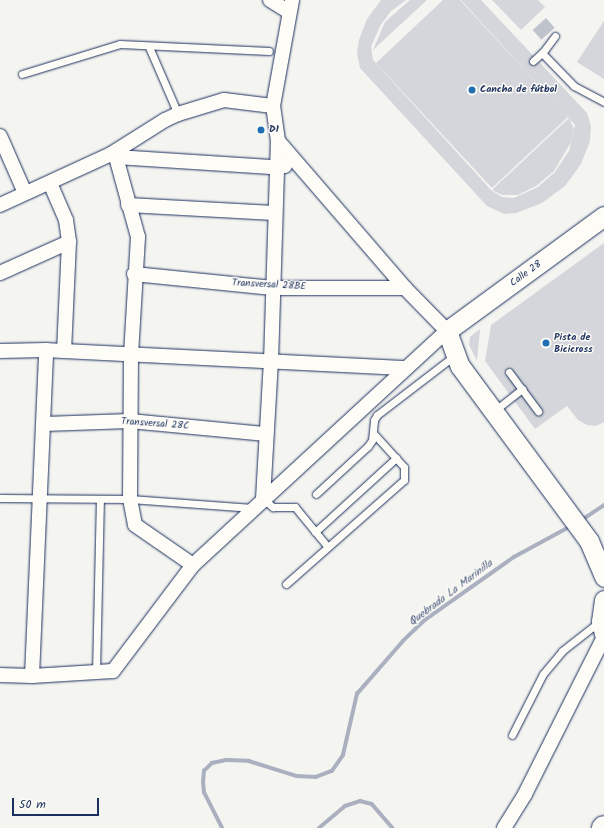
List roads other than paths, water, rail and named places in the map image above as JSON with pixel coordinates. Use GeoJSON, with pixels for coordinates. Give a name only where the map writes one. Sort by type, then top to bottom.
{"type":"FeatureCollection","features":[{"type":"Feature","properties":{"kind":"main road","name":"Calle 28"},"geometry":{"type":"LineString","coordinates":[[447,331],[604,216]]}},
{"type":"Feature","properties":{"kind":"main road"},"geometry":{"type":"LineString","coordinates":[[447,331],[457,354],[460,366],[494,411],[548,488],[592,541],[604,577]]}},
{"type":"Feature","properties":{"kind":"main road"},"geometry":{"type":"LineString","coordinates":[[603,631],[604,600]]}},
{"type":"Feature","properties":{"kind":"street"},"geometry":{"type":"LineString","coordinates":[[258,503],[266,434],[271,362],[274,213],[278,141],[273,106],[288,29],[290,6],[270,0]]}},
{"type":"Feature","properties":{"kind":"street"},"geometry":{"type":"LineString","coordinates":[[0,205],[114,155],[165,120],[178,114],[224,100],[273,106]]}},
{"type":"Feature","properties":{"kind":"street"},"geometry":{"type":"LineString","coordinates":[[0,136],[25,193]]}},
{"type":"Feature","properties":{"kind":"street"},"geometry":{"type":"LineString","coordinates":[[0,675],[32,676],[113,671],[193,565],[258,503],[447,331],[404,288],[278,141]]}},
{"type":"Feature","properties":{"kind":"street"},"geometry":{"type":"LineString","coordinates":[[114,155],[276,167],[297,167],[306,172]]}},
{"type":"Feature","properties":{"kind":"street"},"geometry":{"type":"LineString","coordinates":[[114,155],[138,237],[134,274],[130,420],[130,499],[135,525],[193,565]]}},
{"type":"Feature","properties":{"kind":"street"},"geometry":{"type":"LineString","coordinates":[[50,183],[66,220],[69,242],[64,352]]}},
{"type":"Feature","properties":{"kind":"street"},"geometry":{"type":"LineString","coordinates":[[128,205],[274,213]]}},
{"type":"Feature","properties":{"kind":"street"},"geometry":{"type":"LineString","coordinates":[[0,273],[69,242]]}},
{"type":"Feature","properties":{"kind":"street","name":"Transversal 28BE"},"geometry":{"type":"LineString","coordinates":[[134,274],[272,288],[404,288]]}},
{"type":"Feature","properties":{"kind":"street"},"geometry":{"type":"LineString","coordinates":[[0,351],[46,350],[406,368]]}},
{"type":"Feature","properties":{"kind":"street"},"geometry":{"type":"LineString","coordinates":[[32,676],[42,496],[46,350]]}},
{"type":"Feature","properties":{"kind":"street","name":"Transversal 28C"},"geometry":{"type":"LineString","coordinates":[[44,424],[130,420],[266,434]]}},
{"type":"Feature","properties":{"kind":"street"},"geometry":{"type":"LineString","coordinates":[[504,828],[525,794],[603,631]]}},
{"type":"Feature","properties":{"kind":"lane"},"geometry":{"type":"LineString","coordinates":[[533,61],[542,53],[555,36]]}},
{"type":"Feature","properties":{"kind":"lane"},"geometry":{"type":"LineString","coordinates":[[22,74],[109,46],[120,44],[269,51]]}},
{"type":"Feature","properties":{"kind":"lane"},"geometry":{"type":"LineString","coordinates":[[149,46],[178,114]]}},
{"type":"Feature","properties":{"kind":"lane"},"geometry":{"type":"LineString","coordinates":[[542,53],[574,86],[604,102]]}},
{"type":"Feature","properties":{"kind":"lane"},"geometry":{"type":"LineString","coordinates":[[316,494],[368,446],[374,434],[374,420],[377,415],[457,354]]}},
{"type":"Feature","properties":{"kind":"lane"},"geometry":{"type":"LineString","coordinates":[[509,372],[538,411]]}},
{"type":"Feature","properties":{"kind":"lane"},"geometry":{"type":"LineString","coordinates":[[494,411],[522,389]]}},
{"type":"Feature","properties":{"kind":"lane"},"geometry":{"type":"LineString","coordinates":[[286,584],[327,546],[404,480],[404,467],[374,434]]}},
{"type":"Feature","properties":{"kind":"lane"},"geometry":{"type":"LineString","coordinates":[[315,532],[396,458]]}},
{"type":"Feature","properties":{"kind":"lane"},"geometry":{"type":"LineString","coordinates":[[0,498],[42,496],[258,503],[273,507],[295,507],[327,546]]}},
{"type":"Feature","properties":{"kind":"lane"},"geometry":{"type":"LineString","coordinates":[[96,673],[100,499]]}},
{"type":"Feature","properties":{"kind":"lane"},"geometry":{"type":"LineString","coordinates":[[512,735],[543,674],[562,651],[603,631]]}},
{"type":"Feature","properties":{"kind":"waterway","name":"Quebrada La Marinilla"},"geometry":{"type":"LineString","coordinates":[[582,520],[604,505]]}},
{"type":"Feature","properties":{"kind":"waterway","name":"Quebrada La Marinilla"},"geometry":{"type":"LineString","coordinates":[[222,828],[204,793],[204,771],[212,763],[226,760],[249,761],[297,776],[316,777],[332,771],[343,755],[357,694],[403,641],[425,620],[514,557],[571,526]]}},
{"type":"Feature","properties":{"kind":"waterway","name":"Quebrada La Marinilla"},"geometry":{"type":"LineString","coordinates":[[319,828],[345,806],[360,801],[372,804],[393,828]]}},
{"type":"Feature","properties":{"kind":"place","name":"Cancha de fútbol"},"geometry":{"type":"Point","coordinates":[472,90]}},
{"type":"Feature","properties":{"kind":"place","name":"D1"},"geometry":{"type":"Point","coordinates":[261,130]}},
{"type":"Feature","properties":{"kind":"place","name":"Pista de Bicicross"},"geometry":{"type":"Point","coordinates":[546,343]}}]}
